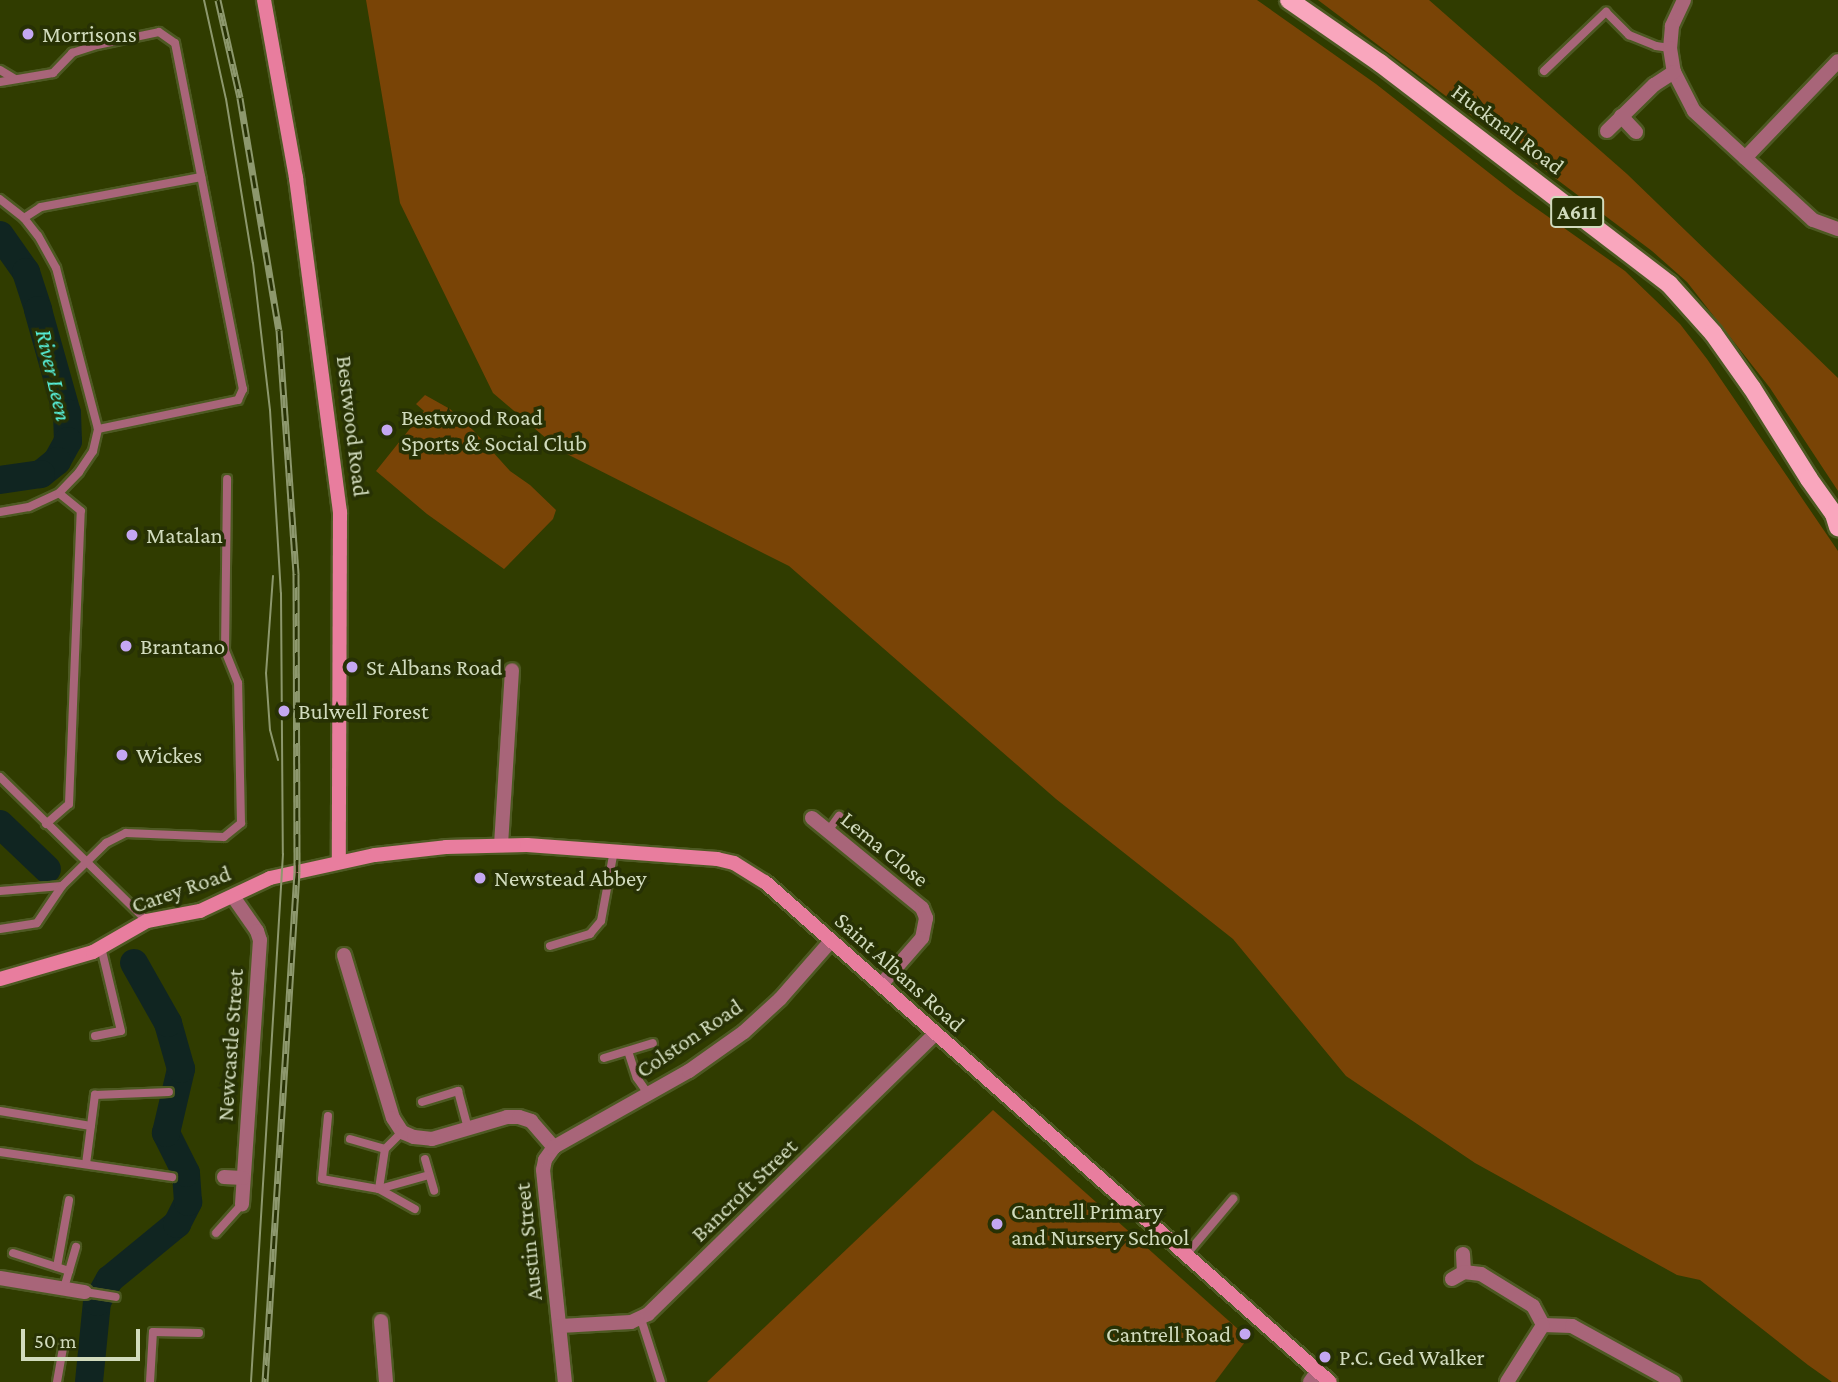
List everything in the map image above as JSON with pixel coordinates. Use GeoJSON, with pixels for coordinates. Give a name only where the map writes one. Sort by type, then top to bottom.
{"type":"FeatureCollection","features":[{"type":"Feature","properties":{"kind":"main road","name":"Hucknall Road"},"geometry":{"type":"LineString","coordinates":[[1289,0],[1391,71],[1669,284],[1713,333],[1837,519]]}},
{"type":"Feature","properties":{"kind":"street","name":"Bestwood Road"},"geometry":{"type":"LineString","coordinates":[[264,0],[296,178],[340,512],[342,587],[339,861]]}},
{"type":"Feature","properties":{"kind":"street"},"geometry":{"type":"LineString","coordinates":[[1684,0],[1672,26],[1670,48],[1674,72],[1694,111],[1813,220],[1838,229]]}},
{"type":"Feature","properties":{"kind":"street"},"geometry":{"type":"LineString","coordinates":[[1745,158],[1838,61]]}},
{"type":"Feature","properties":{"kind":"street"},"geometry":{"type":"LineString","coordinates":[[1607,131],[1654,85],[1674,72]]}},
{"type":"Feature","properties":{"kind":"street"},"geometry":{"type":"LineString","coordinates":[[1621,116],[1636,132]]}},
{"type":"Feature","properties":{"kind":"street"},"geometry":{"type":"LineString","coordinates":[[501,845],[512,670]]}},
{"type":"Feature","properties":{"kind":"street","name":"Lema Close"},"geometry":{"type":"LineString","coordinates":[[812,818],[916,900],[926,918],[922,938],[881,985]]}},
{"type":"Feature","properties":{"kind":"street","name":"Saint Albans Road"},"geometry":{"type":"LineString","coordinates":[[339,861],[446,847],[501,845],[614,850],[734,863],[765,882],[1185,1256],[1314,1377],[1330,1382]]}},
{"type":"Feature","properties":{"kind":"street","name":"Carey Road"},"geometry":{"type":"LineString","coordinates":[[0,979],[102,947],[147,921],[200,911],[234,898],[270,878],[339,861]]}},
{"type":"Feature","properties":{"kind":"street","name":"Newcastle Street"},"geometry":{"type":"LineString","coordinates":[[234,898],[260,940],[242,1204]]}},
{"type":"Feature","properties":{"kind":"street","name":"Colston Road"},"geometry":{"type":"LineString","coordinates":[[554,1147],[689,1071],[744,1031],[780,999],[831,941]]}},
{"type":"Feature","properties":{"kind":"street"},"geometry":{"type":"LineString","coordinates":[[344,955],[393,1118],[402,1132],[414,1138],[432,1139],[507,1117],[519,1117],[531,1121],[554,1147]]}},
{"type":"Feature","properties":{"kind":"street","name":"Bancroft Street"},"geometry":{"type":"LineString","coordinates":[[641,1319],[659,1305],[935,1034]]}},
{"type":"Feature","properties":{"kind":"street","name":"Austin Street"},"geometry":{"type":"LineString","coordinates":[[554,1147],[545,1160],[543,1170],[565,1382]]}},
{"type":"Feature","properties":{"kind":"street"},"geometry":{"type":"LineString","coordinates":[[223,1177],[243,1178]]}},
{"type":"Feature","properties":{"kind":"street"},"geometry":{"type":"LineString","coordinates":[[1463,1254],[1458,1275],[1481,1274],[1533,1306],[1543,1325]]}},
{"type":"Feature","properties":{"kind":"street"},"geometry":{"type":"LineString","coordinates":[[0,1278],[85,1292]]}},
{"type":"Feature","properties":{"kind":"street"},"geometry":{"type":"LineString","coordinates":[[560,1326],[641,1319]]}},
{"type":"Feature","properties":{"kind":"street"},"geometry":{"type":"LineString","coordinates":[[381,1321],[386,1382]]}},
{"type":"Feature","properties":{"kind":"street"},"geometry":{"type":"LineString","coordinates":[[1507,1382],[1543,1325]]}},
{"type":"Feature","properties":{"kind":"street"},"geometry":{"type":"LineString","coordinates":[[1543,1325],[1572,1326],[1674,1382]]}},
{"type":"Feature","properties":{"kind":"lane"},"geometry":{"type":"LineString","coordinates":[[1544,71],[1606,12],[1629,35],[1656,46],[1670,48]]}},
{"type":"Feature","properties":{"kind":"lane"},"geometry":{"type":"LineString","coordinates":[[0,82],[53,73],[72,53],[80,49],[159,32],[175,43],[243,388],[241,396],[231,403],[98,429]]}},
{"type":"Feature","properties":{"kind":"lane"},"geometry":{"type":"LineString","coordinates":[[0,70],[15,79]]}},
{"type":"Feature","properties":{"kind":"lane"},"geometry":{"type":"LineString","coordinates":[[24,218],[41,207],[201,177]]}},
{"type":"Feature","properties":{"kind":"lane"},"geometry":{"type":"LineString","coordinates":[[0,200],[24,218],[38,236],[61,282],[98,429],[93,451],[60,493],[29,507],[0,512]]}},
{"type":"Feature","properties":{"kind":"lane"},"geometry":{"type":"LineString","coordinates":[[0,929],[37,923],[62,886],[106,843],[126,833],[224,837],[241,823],[238,683],[225,651],[227,479]]}},
{"type":"Feature","properties":{"kind":"lane"},"geometry":{"type":"LineString","coordinates":[[46,824],[69,804],[81,510],[60,493]]}},
{"type":"Feature","properties":{"kind":"lane"},"geometry":{"type":"LineString","coordinates":[[0,777],[147,921]]}},
{"type":"Feature","properties":{"kind":"lane"},"geometry":{"type":"LineString","coordinates":[[828,831],[839,816]]}},
{"type":"Feature","properties":{"kind":"lane"},"geometry":{"type":"LineString","coordinates":[[550,946],[590,934],[601,921],[614,850]]}},
{"type":"Feature","properties":{"kind":"lane"},"geometry":{"type":"LineString","coordinates":[[0,891],[62,886]]}},
{"type":"Feature","properties":{"kind":"lane"},"geometry":{"type":"LineString","coordinates":[[95,1036],[121,1031],[102,947]]}},
{"type":"Feature","properties":{"kind":"lane"},"geometry":{"type":"LineString","coordinates":[[604,1058],[653,1043]]}},
{"type":"Feature","properties":{"kind":"lane"},"geometry":{"type":"LineString","coordinates":[[628,1051],[637,1078],[648,1094]]}},
{"type":"Feature","properties":{"kind":"lane"},"geometry":{"type":"LineString","coordinates":[[422,1102],[458,1091],[468,1129]]}},
{"type":"Feature","properties":{"kind":"lane"},"geometry":{"type":"LineString","coordinates":[[86,1164],[95,1096],[169,1092]]}},
{"type":"Feature","properties":{"kind":"lane"},"geometry":{"type":"LineString","coordinates":[[0,1111],[91,1125]]}},
{"type":"Feature","properties":{"kind":"lane"},"geometry":{"type":"LineString","coordinates":[[328,1116],[322,1179],[379,1189],[415,1209]]}},
{"type":"Feature","properties":{"kind":"lane"},"geometry":{"type":"LineString","coordinates":[[379,1189],[385,1149],[402,1132]]}},
{"type":"Feature","properties":{"kind":"lane"},"geometry":{"type":"LineString","coordinates":[[350,1139],[385,1149]]}},
{"type":"Feature","properties":{"kind":"lane"},"geometry":{"type":"LineString","coordinates":[[0,1152],[172,1177]]}},
{"type":"Feature","properties":{"kind":"lane"},"geometry":{"type":"LineString","coordinates":[[425,1159],[434,1191]]}},
{"type":"Feature","properties":{"kind":"lane"},"geometry":{"type":"LineString","coordinates":[[379,1189],[429,1175]]}},
{"type":"Feature","properties":{"kind":"lane"},"geometry":{"type":"LineString","coordinates":[[1185,1256],[1233,1199]]}},
{"type":"Feature","properties":{"kind":"lane"},"geometry":{"type":"LineString","coordinates":[[57,1267],[69,1200]]}},
{"type":"Feature","properties":{"kind":"lane"},"geometry":{"type":"LineString","coordinates":[[216,1233],[242,1204]]}},
{"type":"Feature","properties":{"kind":"lane"},"geometry":{"type":"LineString","coordinates":[[64,1288],[76,1247]]}},
{"type":"Feature","properties":{"kind":"lane"},"geometry":{"type":"LineString","coordinates":[[13,1253],[69,1271]]}},
{"type":"Feature","properties":{"kind":"lane"},"geometry":{"type":"LineString","coordinates":[[85,1292],[116,1297]]}},
{"type":"Feature","properties":{"kind":"lane"},"geometry":{"type":"LineString","coordinates":[[641,1319],[661,1382]]}},
{"type":"Feature","properties":{"kind":"lane"},"geometry":{"type":"LineString","coordinates":[[150,1382],[153,1332],[199,1333]]}},
{"type":"Feature","properties":{"kind":"lane"},"geometry":{"type":"LineString","coordinates":[[57,1382],[64,1344]]}},
{"type":"Feature","properties":{"kind":"shaded area"},"geometry":{"type":"Polygon","coordinates":[[[366,0],[1257,0],[1376,84],[1516,194],[1625,271],[1680,324],[1707,359],[1838,551],[1838,1382],[1832,1382],[1808,1365],[1700,1280],[1677,1275],[1475,1163],[1346,1076],[1233,939],[1056,799],[789,566],[561,451],[493,393],[400,203],[366,0]]]}},
{"type":"Feature","properties":{"kind":"shaded area"},"geometry":{"type":"Polygon","coordinates":[[[1318,0],[1429,0],[1627,174],[1838,378],[1838,491],[1770,388],[1687,282],[1652,251],[1318,0]]]}},
{"type":"Feature","properties":{"kind":"shaded area"},"geometry":{"type":"Polygon","coordinates":[[[425,395],[450,409],[510,471],[530,485],[556,510],[553,519],[504,569],[427,514],[376,471],[424,411],[416,404],[425,395]]]}},
{"type":"Feature","properties":{"kind":"shaded area","name":"Cantrell Primary and Nursery School"},"geometry":{"type":"Polygon","coordinates":[[[993,1110],[1248,1338],[1215,1382],[707,1382],[993,1110]]]}},
{"type":"Feature","properties":{"kind":"waterway","name":"River Leen"},"geometry":{"type":"LineString","coordinates":[[0,235],[26,272],[67,413],[68,441],[57,461],[41,474],[0,480]]}},
{"type":"Feature","properties":{"kind":"waterway","name":"River Leen"},"geometry":{"type":"LineString","coordinates":[[0,824],[47,869]]}},
{"type":"Feature","properties":{"kind":"waterway","name":"River Leen"},"geometry":{"type":"LineString","coordinates":[[89,1382],[97,1302],[110,1279],[177,1224],[188,1202],[186,1173],[166,1133],[181,1069],[168,1023],[134,963]]}},
{"type":"Feature","properties":{"kind":"tram line"},"geometry":{"type":"LineString","coordinates":[[204,0],[226,99],[253,263],[270,410],[281,593],[283,854],[251,1382]]}},
{"type":"Feature","properties":{"kind":"tram line"},"geometry":{"type":"LineString","coordinates":[[273,576],[266,673],[270,730],[278,760]]}},
{"type":"Feature","properties":{"kind":"railway"},"geometry":{"type":"LineString","coordinates":[[218,0],[240,98],[279,330],[296,574],[297,872],[265,1382]]}},
{"type":"Feature","properties":{"kind":"place","name":"Morrisons"},"geometry":{"type":"Point","coordinates":[28,34]}},
{"type":"Feature","properties":{"kind":"place","name":"Bestwood Road Sports & Social Club"},"geometry":{"type":"Point","coordinates":[387,430]}},
{"type":"Feature","properties":{"kind":"place","name":"Matalan"},"geometry":{"type":"Point","coordinates":[132,535]}},
{"type":"Feature","properties":{"kind":"place","name":"Brantano"},"geometry":{"type":"Point","coordinates":[126,646]}},
{"type":"Feature","properties":{"kind":"place","name":"St Albans Road"},"geometry":{"type":"Point","coordinates":[352,667]}},
{"type":"Feature","properties":{"kind":"place","name":"Bulwell Forest"},"geometry":{"type":"Point","coordinates":[284,711]}},
{"type":"Feature","properties":{"kind":"place","name":"Wickes"},"geometry":{"type":"Point","coordinates":[122,755]}},
{"type":"Feature","properties":{"kind":"place","name":"Newstead Abbey"},"geometry":{"type":"Point","coordinates":[480,878]}},
{"type":"Feature","properties":{"kind":"place","name":"Cantrell Primary and Nursery School"},"geometry":{"type":"Point","coordinates":[997,1224]}},
{"type":"Feature","properties":{"kind":"place","name":"Cantrell Road"},"geometry":{"type":"Point","coordinates":[1245,1334]}},
{"type":"Feature","properties":{"kind":"place","name":"P.C. Ged Walker"},"geometry":{"type":"Point","coordinates":[1325,1357]}}]}
